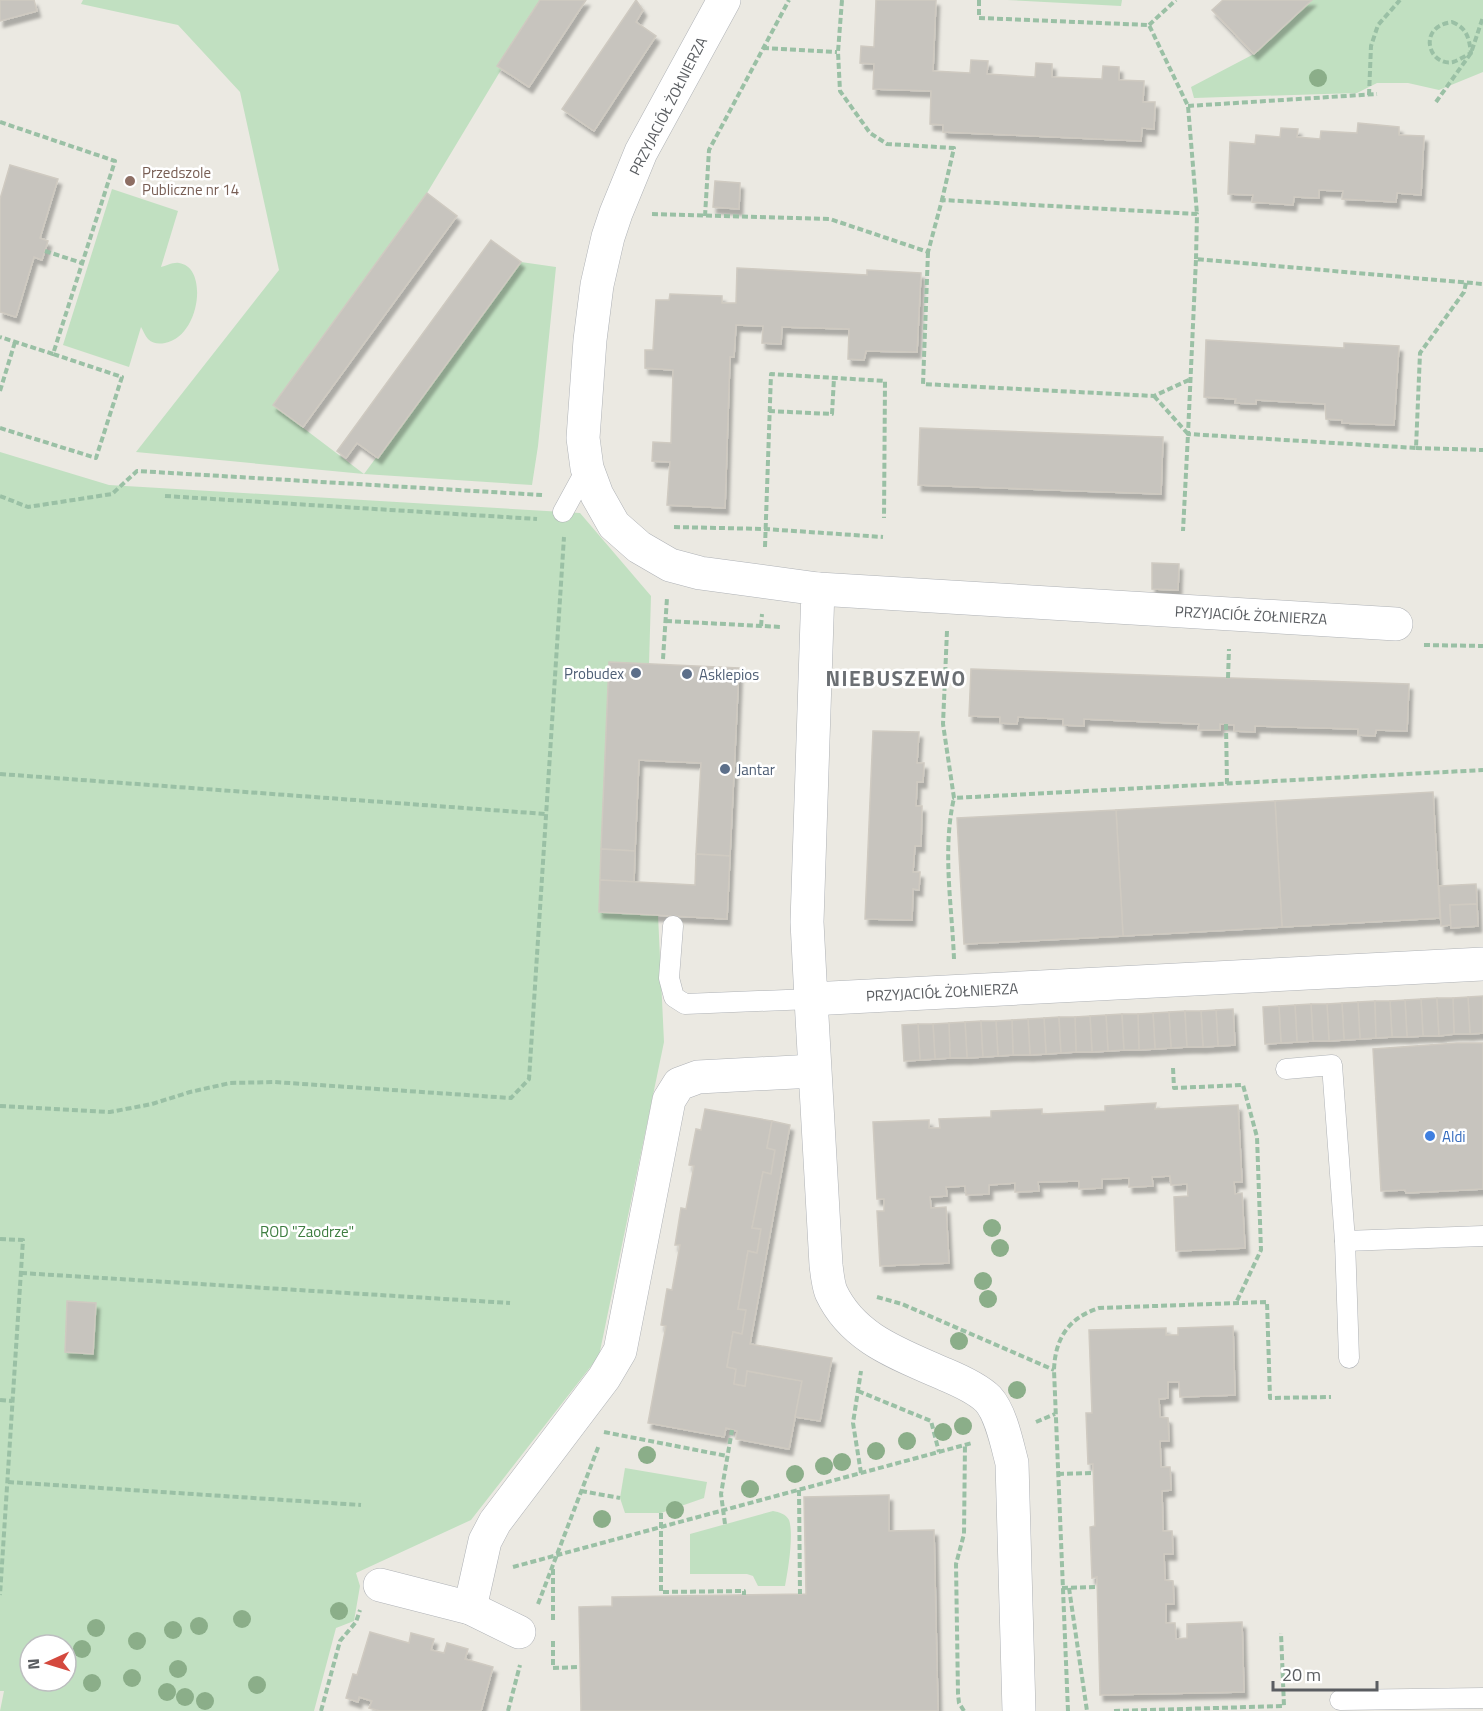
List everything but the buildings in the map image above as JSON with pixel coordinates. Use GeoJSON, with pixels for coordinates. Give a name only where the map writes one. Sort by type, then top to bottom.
{"type":"FeatureCollection","features":[{"type":"Feature","properties":{"kind":"street","name":"PRZYJACIÓŁ ŻOŁNIERZA"},"geometry":{"type":"LineString","coordinates":[[724,0],[641,152],[616,213],[597,285],[590,340],[583,438],[587,468],[597,495],[614,525],[639,547],[670,565],[700,573],[818,589],[1396,624]]}},
{"type":"Feature","properties":{"kind":"street"},"geometry":{"type":"LineString","coordinates":[[818,589],[807,922],[826,1265],[831,1291],[851,1322],[867,1337],[960,1381],[988,1399],[1002,1424],[1012,1463],[1019,1711]]}},
{"type":"Feature","properties":{"kind":"street","name":"PRZYJACIÓŁ ŻOŁNIERZA"},"geometry":{"type":"LineString","coordinates":[[811,999],[1483,964]]}},
{"type":"Feature","properties":{"kind":"street"},"geometry":{"type":"LineString","coordinates":[[471,1608],[485,1541],[495,1522],[604,1378],[620,1351],[669,1100],[679,1084],[698,1077],[814,1071]]}},
{"type":"Feature","properties":{"kind":"street"},"geometry":{"type":"LineString","coordinates":[[380,1585],[528,1620]]}},
{"type":"Feature","properties":{"kind":"lane"},"geometry":{"type":"LineString","coordinates":[[564,510],[587,468]]}},
{"type":"Feature","properties":{"kind":"lane"},"geometry":{"type":"LineString","coordinates":[[673,926],[669,978],[674,997],[685,1004],[811,999]]}},
{"type":"Feature","properties":{"kind":"lane"},"geometry":{"type":"LineString","coordinates":[[1286,1069],[1332,1065],[1345,1241],[1349,1358]]}},
{"type":"Feature","properties":{"kind":"lane"},"geometry":{"type":"LineString","coordinates":[[1345,1241],[1483,1236]]}},
{"type":"Feature","properties":{"kind":"lane"},"geometry":{"type":"LineString","coordinates":[[1341,1700],[1483,1698]]}},
{"type":"Feature","properties":{"kind":"path"},"geometry":{"type":"LineString","coordinates":[[705,216],[710,150],[789,0]]}},
{"type":"Feature","properties":{"kind":"path"},"geometry":{"type":"LineString","coordinates":[[842,0],[838,52],[840,91],[870,133],[887,144],[954,148],[928,252],[923,384],[1154,396],[1191,379]]}},
{"type":"Feature","properties":{"kind":"path"},"geometry":{"type":"LineString","coordinates":[[979,0],[979,18],[1149,25],[1176,0]]}},
{"type":"Feature","properties":{"kind":"path"},"geometry":{"type":"LineString","coordinates":[[1369,95],[1371,45],[1378,25],[1400,0]]}},
{"type":"Feature","properties":{"kind":"path"},"geometry":{"type":"LineString","coordinates":[[1436,102],[1471,53],[1483,18]]}},
{"type":"Feature","properties":{"kind":"path"},"geometry":{"type":"LineString","coordinates":[[1452,22],[1461,26],[1467,33],[1471,53],[1452,62],[1443,61],[1435,56],[1430,47],[1430,38],[1435,29],[1442,24],[1452,22]]}},
{"type":"Feature","properties":{"kind":"path"},"geometry":{"type":"LineString","coordinates":[[1149,25],[1188,106],[1197,214],[1183,531]]}},
{"type":"Feature","properties":{"kind":"path"},"geometry":{"type":"LineString","coordinates":[[763,48],[838,52]]}},
{"type":"Feature","properties":{"kind":"path"},"geometry":{"type":"LineString","coordinates":[[1188,106],[1377,94]]}},
{"type":"Feature","properties":{"kind":"path"},"geometry":{"type":"LineString","coordinates":[[0,122],[115,161],[53,354]]}},
{"type":"Feature","properties":{"kind":"path"},"geometry":{"type":"LineString","coordinates":[[942,200],[1197,214]]}},
{"type":"Feature","properties":{"kind":"path"},"geometry":{"type":"LineString","coordinates":[[616,213],[830,219],[928,252]]}},
{"type":"Feature","properties":{"kind":"path"},"geometry":{"type":"LineString","coordinates":[[45,251],[82,263]]}},
{"type":"Feature","properties":{"kind":"path"},"geometry":{"type":"LineString","coordinates":[[1196,259],[1483,284]]}},
{"type":"Feature","properties":{"kind":"path"},"geometry":{"type":"LineString","coordinates":[[1416,448],[1420,353],[1464,292],[1466,283]]}},
{"type":"Feature","properties":{"kind":"path"},"geometry":{"type":"LineString","coordinates":[[0,337],[122,377],[96,458],[0,428]]}},
{"type":"Feature","properties":{"kind":"path"},"geometry":{"type":"LineString","coordinates":[[0,391],[15,342]]}},
{"type":"Feature","properties":{"kind":"path"},"geometry":{"type":"LineString","coordinates":[[761,626],[771,374],[885,381],[884,518]]}},
{"type":"Feature","properties":{"kind":"path"},"geometry":{"type":"LineString","coordinates":[[769,411],[832,414],[834,378]]}},
{"type":"Feature","properties":{"kind":"path"},"geometry":{"type":"LineString","coordinates":[[1154,396],[1188,434],[1483,450]]}},
{"type":"Feature","properties":{"kind":"path"},"geometry":{"type":"LineString","coordinates":[[0,496],[28,507],[112,494],[137,471],[564,510]]}},
{"type":"Feature","properties":{"kind":"path"},"geometry":{"type":"LineString","coordinates":[[165,496],[551,520],[564,510]]}},
{"type":"Feature","properties":{"kind":"path"},"geometry":{"type":"LineString","coordinates":[[0,1106],[110,1112],[152,1104],[230,1083],[274,1082],[511,1098],[529,1079],[564,510]]}},
{"type":"Feature","properties":{"kind":"path"},"geometry":{"type":"LineString","coordinates":[[949,597],[943,724],[954,798],[949,820],[953,949]]}},
{"type":"Feature","properties":{"kind":"path"},"geometry":{"type":"LineString","coordinates":[[666,621],[817,630]]}},
{"type":"Feature","properties":{"kind":"path"},"geometry":{"type":"LineString","coordinates":[[1421,645],[1483,646]]}},
{"type":"Feature","properties":{"kind":"path"},"geometry":{"type":"LineString","coordinates":[[1226,724],[1227,784]]}},
{"type":"Feature","properties":{"kind":"path"},"geometry":{"type":"LineString","coordinates":[[954,798],[1483,770]]}},
{"type":"Feature","properties":{"kind":"path"},"geometry":{"type":"LineString","coordinates":[[0,774],[546,814]]}},
{"type":"Feature","properties":{"kind":"path"},"geometry":{"type":"LineString","coordinates":[[1173,1068],[1174,1088],[1243,1085],[1257,1137],[1261,1250],[1236,1303]]}},
{"type":"Feature","properties":{"kind":"path"},"geometry":{"type":"LineString","coordinates":[[0,1239],[23,1240],[0,1595]]}},
{"type":"Feature","properties":{"kind":"path"},"geometry":{"type":"LineString","coordinates":[[21,1273],[510,1303]]}},
{"type":"Feature","properties":{"kind":"path"},"geometry":{"type":"LineString","coordinates":[[876,1296],[902,1304],[1053,1370]]}},
{"type":"Feature","properties":{"kind":"path"},"geometry":{"type":"LineString","coordinates":[[1068,1711],[1053,1370],[1057,1343],[1070,1324],[1085,1312],[1099,1308],[1267,1302],[1270,1398],[1331,1397]]}},
{"type":"Feature","properties":{"kind":"path"},"geometry":{"type":"LineString","coordinates":[[861,1473],[853,1423],[867,1337]]}},
{"type":"Feature","properties":{"kind":"path"},"geometry":{"type":"LineString","coordinates":[[858,1391],[931,1421],[939,1452]]}},
{"type":"Feature","properties":{"kind":"path"},"geometry":{"type":"LineString","coordinates":[[0,1400],[12,1401]]}},
{"type":"Feature","properties":{"kind":"path"},"geometry":{"type":"LineString","coordinates":[[528,1620],[553,1565],[608,1421]]}},
{"type":"Feature","properties":{"kind":"path"},"geometry":{"type":"LineString","coordinates":[[724,1524],[721,1494],[732,1430]]}},
{"type":"Feature","properties":{"kind":"path"},"geometry":{"type":"LineString","coordinates":[[604,1432],[727,1456]]}},
{"type":"Feature","properties":{"kind":"path"},"geometry":{"type":"LineString","coordinates":[[527,1565],[965,1444],[964,1534],[956,1564],[958,1694],[959,1703],[964,1711]]}},
{"type":"Feature","properties":{"kind":"path"},"geometry":{"type":"LineString","coordinates":[[1058,1474],[1094,1473]]}},
{"type":"Feature","properties":{"kind":"path"},"geometry":{"type":"LineString","coordinates":[[8,1482],[361,1504]]}},
{"type":"Feature","properties":{"kind":"path"},"geometry":{"type":"LineString","coordinates":[[799,1490],[800,1594]]}},
{"type":"Feature","properties":{"kind":"path"},"geometry":{"type":"LineString","coordinates":[[581,1491],[620,1498]]}},
{"type":"Feature","properties":{"kind":"path"},"geometry":{"type":"LineString","coordinates":[[661,1513],[661,1592],[744,1591],[744,1595]]}},
{"type":"Feature","properties":{"kind":"path"},"geometry":{"type":"LineString","coordinates":[[553,1565],[553,1622]]}},
{"type":"Feature","properties":{"kind":"path"},"geometry":{"type":"LineString","coordinates":[[321,1711],[340,1641],[356,1622],[365,1590],[380,1585]]}},
{"type":"Feature","properties":{"kind":"path"},"geometry":{"type":"LineString","coordinates":[[1062,1588],[1097,1587]]}},
{"type":"Feature","properties":{"kind":"path"},"geometry":{"type":"LineString","coordinates":[[1069,1588],[1087,1711]]}},
{"type":"Feature","properties":{"kind":"path"},"geometry":{"type":"LineString","coordinates":[[1114,1711],[1284,1706],[1281,1633]]}},
{"type":"Feature","properties":{"kind":"path"},"geometry":{"type":"LineString","coordinates":[[553,1634],[554,1668],[580,1667]]}},
{"type":"Feature","properties":{"kind":"green space"},"geometry":{"type":"Polygon","coordinates":[[[83,0],[543,0],[427,193],[273,405],[364,474],[136,452],[279,270],[240,92],[178,25],[81,4],[83,0]]]}},
{"type":"Feature","properties":{"kind":"green space"},"geometry":{"type":"Polygon","coordinates":[[[1007,0],[1122,0],[1121,6],[1007,0]]]}},
{"type":"Feature","properties":{"kind":"green space"},"geometry":{"type":"Polygon","coordinates":[[[1312,0],[1483,0],[1483,72],[1439,90],[1408,83],[1377,83],[1357,93],[1194,98],[1191,87],[1254,54],[1312,0]]]}},
{"type":"Feature","properties":{"kind":"green space"},"geometry":{"type":"Polygon","coordinates":[[[112,189],[178,211],[161,267],[179,263],[188,267],[194,276],[197,288],[193,316],[186,329],[177,338],[158,343],[148,339],[141,327],[129,367],[63,345],[112,189]]]}},
{"type":"Feature","properties":{"kind":"green space"},"geometry":{"type":"Polygon","coordinates":[[[521,262],[556,267],[532,485],[364,474],[521,262]]]}},
{"type":"Feature","properties":{"kind":"green space","name":"ROD \"Zaodrze\""},"geometry":{"type":"Polygon","coordinates":[[[0,452],[109,485],[580,513],[651,596],[649,664],[609,667],[599,912],[658,915],[664,1042],[599,1356],[471,1520],[356,1573],[360,1586],[354,1621],[336,1628],[314,1711],[0,1711],[4,1691],[0,1691],[0,452]]]}},
{"type":"Feature","properties":{"kind":"green space"},"geometry":{"type":"Polygon","coordinates":[[[625,1468],[707,1482],[704,1498],[661,1513],[625,1513],[620,1498],[625,1468]]]}},
{"type":"Feature","properties":{"kind":"green space"},"geometry":{"type":"Polygon","coordinates":[[[773,1511],[786,1516],[790,1526],[790,1553],[785,1586],[758,1586],[753,1576],[747,1574],[690,1574],[690,1534],[773,1511]]]}},
{"type":"Feature","properties":{"kind":"place","name":"Przedszole Publiczne nr 14"},"geometry":{"type":"Point","coordinates":[130,181]}},
{"type":"Feature","properties":{"kind":"place","name":"Probudex"},"geometry":{"type":"Point","coordinates":[636,673]}},
{"type":"Feature","properties":{"kind":"place","name":"Asklepios"},"geometry":{"type":"Point","coordinates":[687,674]}},
{"type":"Feature","properties":{"kind":"place","name":"Jantar"},"geometry":{"type":"Point","coordinates":[725,769]}},
{"type":"Feature","properties":{"kind":"place","name":"Aldi"},"geometry":{"type":"Point","coordinates":[1430,1136]}},
{"type":"Feature","properties":{"kind":"district","name":"NIEBUSZEWO"},"geometry":{"type":"Point","coordinates":[896,678]}}]}
